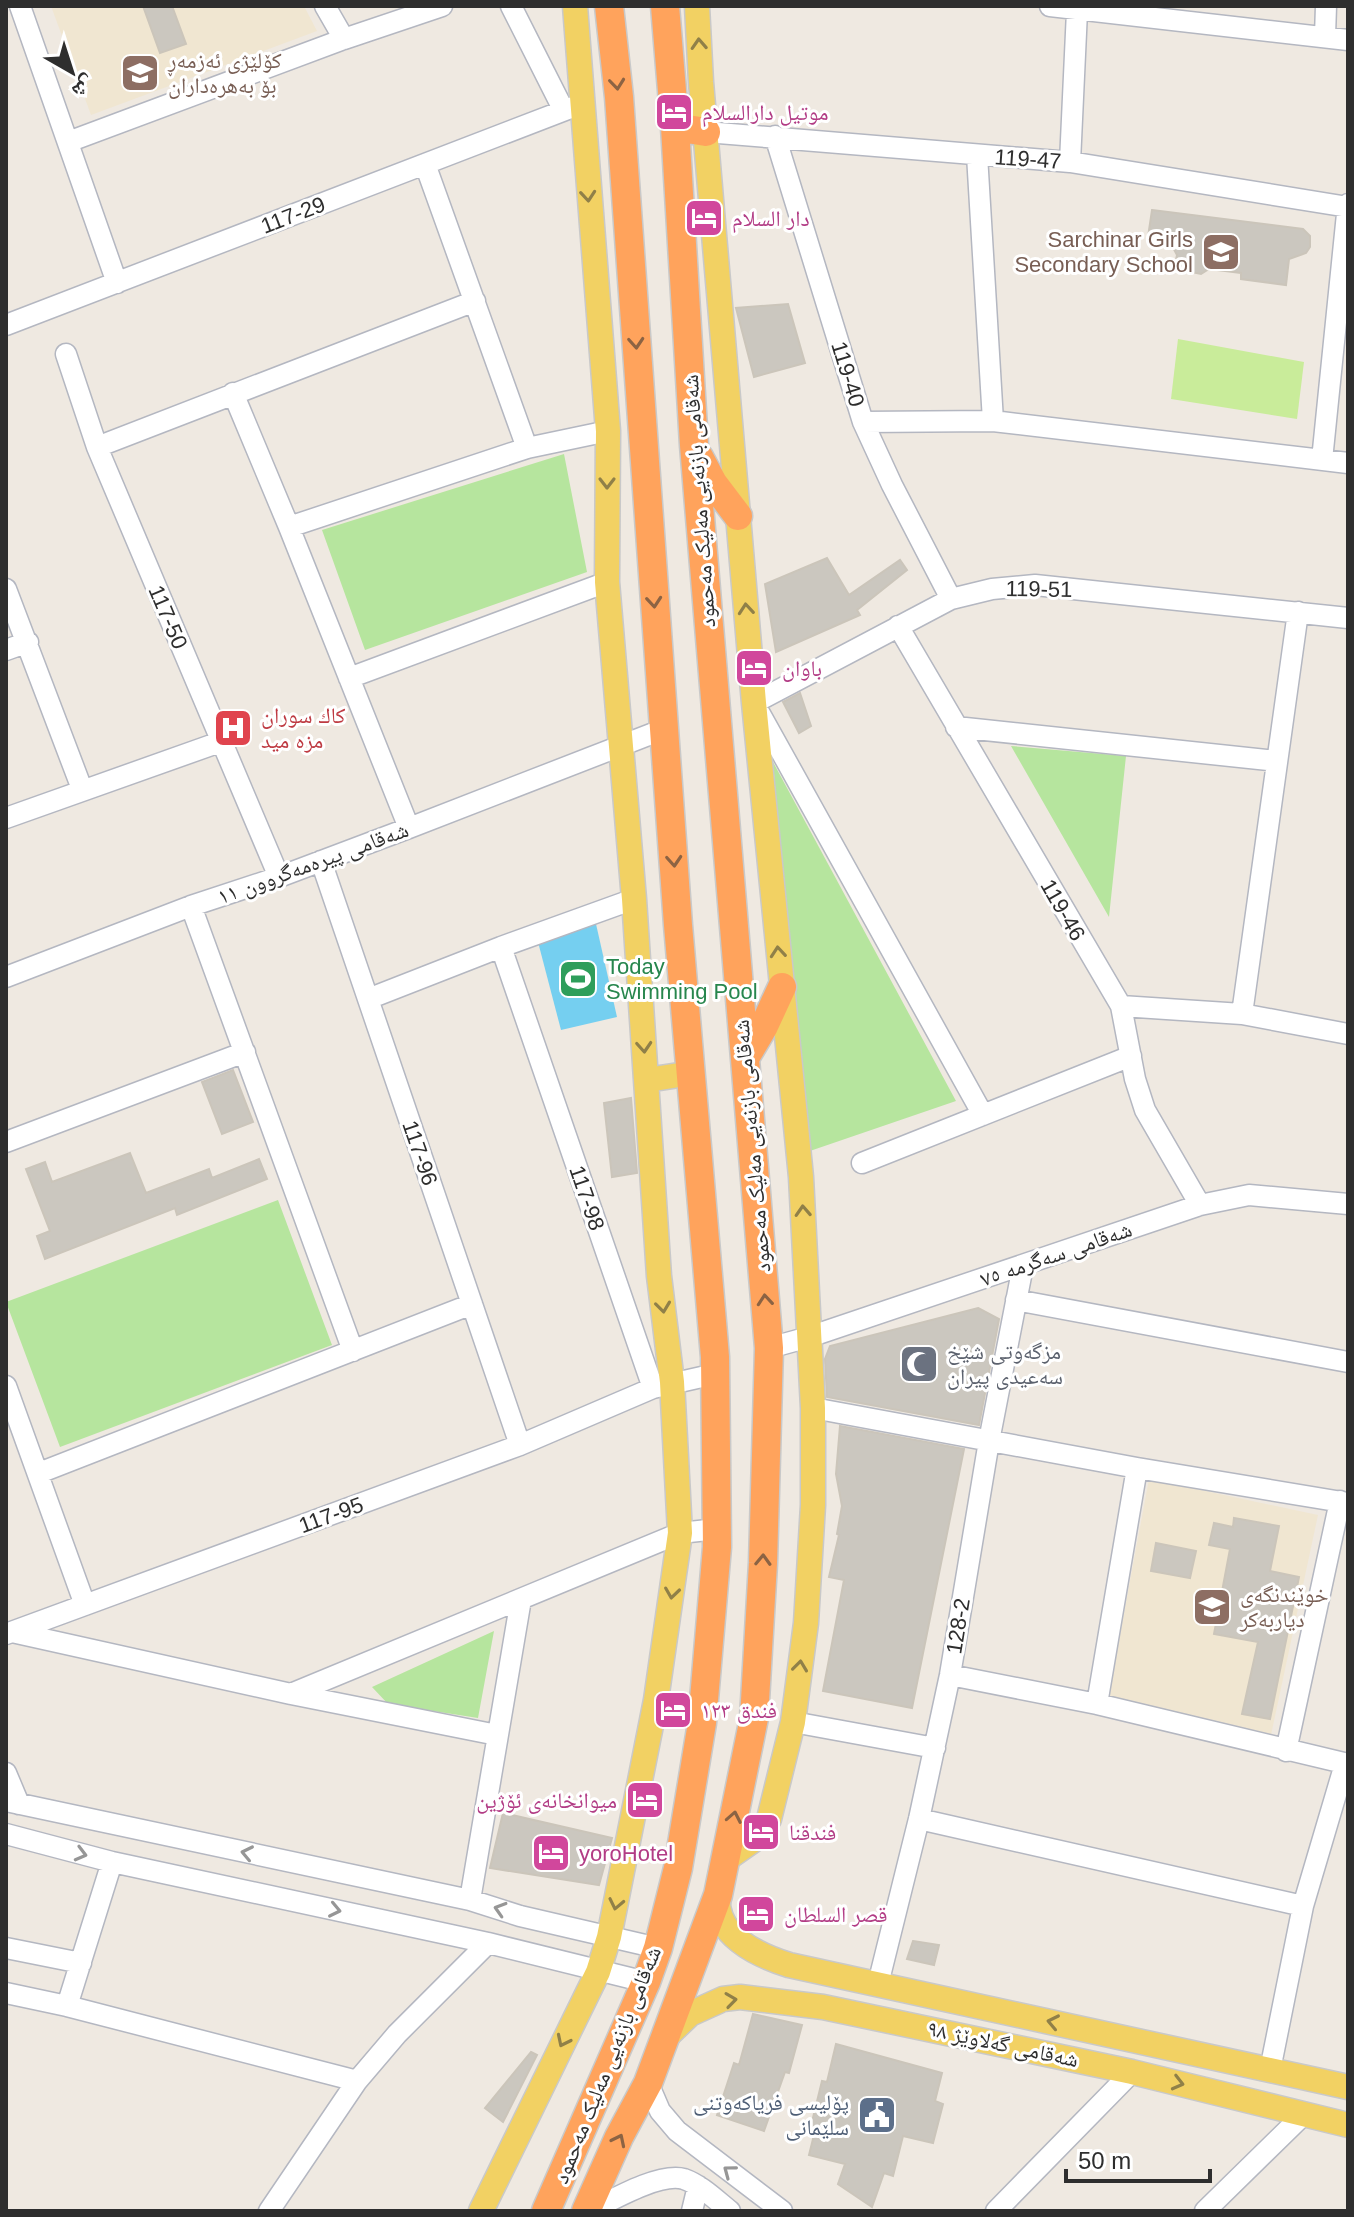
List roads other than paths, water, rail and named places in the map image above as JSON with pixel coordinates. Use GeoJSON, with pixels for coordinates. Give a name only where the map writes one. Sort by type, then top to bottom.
{"type":"FeatureCollection","features":[{"type":"Feature","properties":{"kind":"highway","name":"شەقامی بازنەیی مەلیک مەحمود"},"geometry":{"type":"LineString","coordinates":[[546,2211],[658,1948],[678,1868],[702,1723],[717,1529],[715,1374],[664,729],[619,97],[609,6]]}},
{"type":"Feature","properties":{"kind":"highway","name":"شەقامی بازنەیی مەلیک مەحمود"},"geometry":{"type":"LineString","coordinates":[[588,2211],[619,2137],[648,2083],[718,1895],[754,1718],[763,1563],[769,1348],[694,445],[665,6]]}},
{"type":"Feature","properties":{"kind":"highway"},"geometry":{"type":"LineString","coordinates":[[675,127],[706,132]]}},
{"type":"Feature","properties":{"kind":"highway"},"geometry":{"type":"LineString","coordinates":[[694,445],[713,483],[738,516]]}},
{"type":"Feature","properties":{"kind":"highway"},"geometry":{"type":"LineString","coordinates":[[745,1058],[782,987]]}},
{"type":"Feature","properties":{"kind":"main road"},"geometry":{"type":"LineString","coordinates":[[481,2211],[598,1972],[609,1937],[656,1700],[680,1533],[662,1385],[647,1080],[607,582],[608,431],[572,107],[575,6]]}},
{"type":"Feature","properties":{"kind":"main road"},"geometry":{"type":"LineString","coordinates":[[697,6],[754,703],[801,1177],[813,1408],[813,1505],[807,1608],[793,1722],[769,1819],[746,1847],[725,1860]]}},
{"type":"Feature","properties":{"kind":"main road"},"geometry":{"type":"LineString","coordinates":[[647,1080],[692,1073]]}},
{"type":"Feature","properties":{"kind":"main road","name":"شەقامی گەلاوێژ ٩٨"},"geometry":{"type":"LineString","coordinates":[[718,1895],[719,1913],[726,1927],[754,1951],[789,1965],[1348,2087]]}},
{"type":"Feature","properties":{"kind":"main road","name":"شەقامی گەلاوێژ ٩٨"},"geometry":{"type":"LineString","coordinates":[[665,2038],[690,2014],[723,1999],[740,1997],[823,2007],[1107,2066],[1348,2125]]}},
{"type":"Feature","properties":{"kind":"main road"},"geometry":{"type":"LineString","coordinates":[[1107,2066],[1103,2061],[1103,2048],[1117,2036]]}},
{"type":"Feature","properties":{"kind":"street"},"geometry":{"type":"LineString","coordinates":[[20,6],[117,283]]}},
{"type":"Feature","properties":{"kind":"street"},"geometry":{"type":"LineString","coordinates":[[325,6],[344,39]]}},
{"type":"Feature","properties":{"kind":"street"},"geometry":{"type":"LineString","coordinates":[[68,142],[344,39],[442,6]]}},
{"type":"Feature","properties":{"kind":"street"},"geometry":{"type":"LineString","coordinates":[[511,6],[572,107]]}},
{"type":"Feature","properties":{"kind":"street"},"geometry":{"type":"LineString","coordinates":[[1050,6],[1348,40]]}},
{"type":"Feature","properties":{"kind":"street"},"geometry":{"type":"LineString","coordinates":[[1325,36],[1326,6]]}},
{"type":"Feature","properties":{"kind":"street"},"geometry":{"type":"LineString","coordinates":[[1070,162],[1077,11]]}},
{"type":"Feature","properties":{"kind":"street","name":"117-29"},"geometry":{"type":"LineString","coordinates":[[6,325],[572,107]]}},
{"type":"Feature","properties":{"kind":"street","name":"119-47"},"geometry":{"type":"LineString","coordinates":[[706,132],[1070,162],[1348,205]]}},
{"type":"Feature","properties":{"kind":"street","name":"119-40"},"geometry":{"type":"LineString","coordinates":[[775,136],[863,422],[951,599]]}},
{"type":"Feature","properties":{"kind":"street"},"geometry":{"type":"LineString","coordinates":[[977,155],[993,421]]}},
{"type":"Feature","properties":{"kind":"street"},"geometry":{"type":"LineString","coordinates":[[425,164],[527,448]]}},
{"type":"Feature","properties":{"kind":"street"},"geometry":{"type":"LineString","coordinates":[[1322,460],[1348,205]]}},
{"type":"Feature","properties":{"kind":"street"},"geometry":{"type":"LineString","coordinates":[[97,447],[475,301]]}},
{"type":"Feature","properties":{"kind":"street","name":"117-50"},"geometry":{"type":"LineString","coordinates":[[66,354],[97,447],[279,877]]}},
{"type":"Feature","properties":{"kind":"street"},"geometry":{"type":"LineString","coordinates":[[233,393],[409,828]]}},
{"type":"Feature","properties":{"kind":"street"},"geometry":{"type":"LineString","coordinates":[[863,422],[993,421],[1348,463]]}},
{"type":"Feature","properties":{"kind":"street"},"geometry":{"type":"LineString","coordinates":[[289,527],[527,448],[608,431]]}},
{"type":"Feature","properties":{"kind":"street"},"geometry":{"type":"LineString","coordinates":[[349,678],[607,582]]}},
{"type":"Feature","properties":{"kind":"street","name":"119-51"},"geometry":{"type":"LineString","coordinates":[[754,703],[951,599],[992,589],[1035,585],[1348,618]]}},
{"type":"Feature","properties":{"kind":"street"},"geometry":{"type":"LineString","coordinates":[[6,589],[82,789]]}},
{"type":"Feature","properties":{"kind":"street"},"geometry":{"type":"LineString","coordinates":[[1242,1014],[1298,612]]}},
{"type":"Feature","properties":{"kind":"street","name":"119-46"},"geometry":{"type":"LineString","coordinates":[[898,626],[1121,1006],[1145,1110],[1200,1205]]}},
{"type":"Feature","properties":{"kind":"street"},"geometry":{"type":"LineString","coordinates":[[6,650],[28,642]]}},
{"type":"Feature","properties":{"kind":"street"},"geometry":{"type":"LineString","coordinates":[[754,703],[983,1115]]}},
{"type":"Feature","properties":{"kind":"street"},"geometry":{"type":"LineString","coordinates":[[956,727],[1277,761]]}},
{"type":"Feature","properties":{"kind":"street","name":"شەقامی پیرەمەگروون ١١"},"geometry":{"type":"LineString","coordinates":[[6,977],[191,906],[279,877],[664,729]]}},
{"type":"Feature","properties":{"kind":"street"},"geometry":{"type":"LineString","coordinates":[[6,818],[220,742]]}},
{"type":"Feature","properties":{"kind":"street","name":"117-96"},"geometry":{"type":"LineString","coordinates":[[321,861],[520,1445]]}},
{"type":"Feature","properties":{"kind":"street"},"geometry":{"type":"LineString","coordinates":[[368,999],[634,899]]}},
{"type":"Feature","properties":{"kind":"street"},"geometry":{"type":"LineString","coordinates":[[191,906],[353,1351]]}},
{"type":"Feature","properties":{"kind":"street","name":"117-98"},"geometry":{"type":"LineString","coordinates":[[501,947],[662,1385]]}},
{"type":"Feature","properties":{"kind":"street"},"geometry":{"type":"LineString","coordinates":[[1121,1006],[1242,1014],[1348,1034]]}},
{"type":"Feature","properties":{"kind":"street"},"geometry":{"type":"LineString","coordinates":[[6,1142],[245,1052]]}},
{"type":"Feature","properties":{"kind":"street"},"geometry":{"type":"LineString","coordinates":[[862,1163],[1131,1056]]}},
{"type":"Feature","properties":{"kind":"street","name":"شەقامی سەگرمە ٧٥"},"geometry":{"type":"LineString","coordinates":[[769,1348],[1200,1205],[1249,1195],[1348,1204]]}},
{"type":"Feature","properties":{"kind":"street","name":"128-2"},"geometry":{"type":"LineString","coordinates":[[878,1984],[919,1819],[950,1675],[989,1441],[1023,1266]]}},
{"type":"Feature","properties":{"kind":"street"},"geometry":{"type":"LineString","coordinates":[[1016,1300],[1348,1362]]}},
{"type":"Feature","properties":{"kind":"street"},"geometry":{"type":"LineString","coordinates":[[39,1473],[472,1304]]}},
{"type":"Feature","properties":{"kind":"street"},"geometry":{"type":"LineString","coordinates":[[662,1385],[715,1374]]}},
{"type":"Feature","properties":{"kind":"street","name":"117-95"},"geometry":{"type":"LineString","coordinates":[[9,1633],[520,1445],[662,1385]]}},
{"type":"Feature","properties":{"kind":"street"},"geometry":{"type":"LineString","coordinates":[[6,1386],[85,1605]]}},
{"type":"Feature","properties":{"kind":"street"},"geometry":{"type":"LineString","coordinates":[[813,1408],[1137,1468],[1344,1502],[1286,1751]]}},
{"type":"Feature","properties":{"kind":"street"},"geometry":{"type":"LineString","coordinates":[[1097,1704],[1137,1468]]}},
{"type":"Feature","properties":{"kind":"street"},"geometry":{"type":"LineString","coordinates":[[291,1694],[680,1533],[717,1529]]}},
{"type":"Feature","properties":{"kind":"street"},"geometry":{"type":"LineString","coordinates":[[470,1900],[521,1599]]}},
{"type":"Feature","properties":{"kind":"street"},"geometry":{"type":"LineString","coordinates":[[9,1633],[497,1735]]}},
{"type":"Feature","properties":{"kind":"street"},"geometry":{"type":"LineString","coordinates":[[950,1675],[1097,1704],[1346,1764],[1303,1906],[1270,2070]]}},
{"type":"Feature","properties":{"kind":"street"},"geometry":{"type":"LineString","coordinates":[[793,1722],[935,1748]]}},
{"type":"Feature","properties":{"kind":"street"},"geometry":{"type":"LineString","coordinates":[[6,1773],[12,1802],[470,1900],[520,1916],[658,1948]]}},
{"type":"Feature","properties":{"kind":"street"},"geometry":{"type":"LineString","coordinates":[[919,1819],[1303,1906]]}},
{"type":"Feature","properties":{"kind":"street"},"geometry":{"type":"LineString","coordinates":[[6,1834],[112,1862],[488,1943],[646,1982]]}},
{"type":"Feature","properties":{"kind":"street"},"geometry":{"type":"LineString","coordinates":[[67,2006],[112,1862]]}},
{"type":"Feature","properties":{"kind":"street"},"geometry":{"type":"LineString","coordinates":[[269,2211],[357,2081],[397,2034],[488,1943]]}},
{"type":"Feature","properties":{"kind":"street"},"geometry":{"type":"LineString","coordinates":[[6,1948],[81,1963]]}},
{"type":"Feature","properties":{"kind":"street"},"geometry":{"type":"LineString","coordinates":[[6,1993],[357,2081]]}},
{"type":"Feature","properties":{"kind":"street"},"geometry":{"type":"LineString","coordinates":[[996,2211],[1132,2072]]}},
{"type":"Feature","properties":{"kind":"street"},"geometry":{"type":"LineString","coordinates":[[648,2083],[660,2111],[677,2131],[782,2211]]}},
{"type":"Feature","properties":{"kind":"street"},"geometry":{"type":"LineString","coordinates":[[1205,2211],[1303,2115]]}},
{"type":"Feature","properties":{"kind":"street"},"geometry":{"type":"LineString","coordinates":[[588,2211],[669,2178],[683,2179],[698,2186],[730,2211]]}},
{"type":"Feature","properties":{"kind":"street"},"geometry":{"type":"LineString","coordinates":[[692,2211],[698,2186]]}},
{"type":"Feature","properties":{"kind":"water","name":"Today Swimming Pool"},"geometry":{"type":"Polygon","coordinates":[[[596,924],[617,1017],[561,1030],[538,942],[596,924]]]}},
{"type":"Feature","properties":{"kind":"place","name":"کۆلێژی ئەزمەڕ بۆ بەهرەداران"},"geometry":{"type":"Point","coordinates":[140,73]}},
{"type":"Feature","properties":{"kind":"place","name":"موتيل دارالسلام"},"geometry":{"type":"Point","coordinates":[674,112]}},
{"type":"Feature","properties":{"kind":"place","name":"دار السلام"},"geometry":{"type":"Point","coordinates":[704,218]}},
{"type":"Feature","properties":{"kind":"place","name":"Sarchinar Girls Secondary School"},"geometry":{"type":"Point","coordinates":[1221,252]}},
{"type":"Feature","properties":{"kind":"place","name":"باوان"},"geometry":{"type":"Point","coordinates":[754,668]}},
{"type":"Feature","properties":{"kind":"place","name":"كاك سوران مزه ميد"},"geometry":{"type":"Point","coordinates":[233,728]}},
{"type":"Feature","properties":{"kind":"place","name":"Today Swimming Pool"},"geometry":{"type":"Point","coordinates":[578,979]}},
{"type":"Feature","properties":{"kind":"place","name":"مزگەوتی شێخ سەعیدی پیران"},"geometry":{"type":"Point","coordinates":[919,1364]}},
{"type":"Feature","properties":{"kind":"place","name":"خوێندنگەی دیاربەکر"},"geometry":{"type":"Point","coordinates":[1212,1607]}},
{"type":"Feature","properties":{"kind":"place","name":"فندق ١٢٣"},"geometry":{"type":"Point","coordinates":[673,1710]}},
{"type":"Feature","properties":{"kind":"place","name":"میوانخانەی ئۆژین"},"geometry":{"type":"Point","coordinates":[645,1800]}},
{"type":"Feature","properties":{"kind":"place","name":"فندقنا"},"geometry":{"type":"Point","coordinates":[761,1832]}},
{"type":"Feature","properties":{"kind":"place","name":"yoroHotel"},"geometry":{"type":"Point","coordinates":[551,1853]}},
{"type":"Feature","properties":{"kind":"place","name":"قصر السلطان"},"geometry":{"type":"Point","coordinates":[756,1914]}},
{"type":"Feature","properties":{"kind":"place","name":"پۆلیسی فریاکەوتنی سلێمانی"},"geometry":{"type":"Point","coordinates":[877,2115]}}]}
